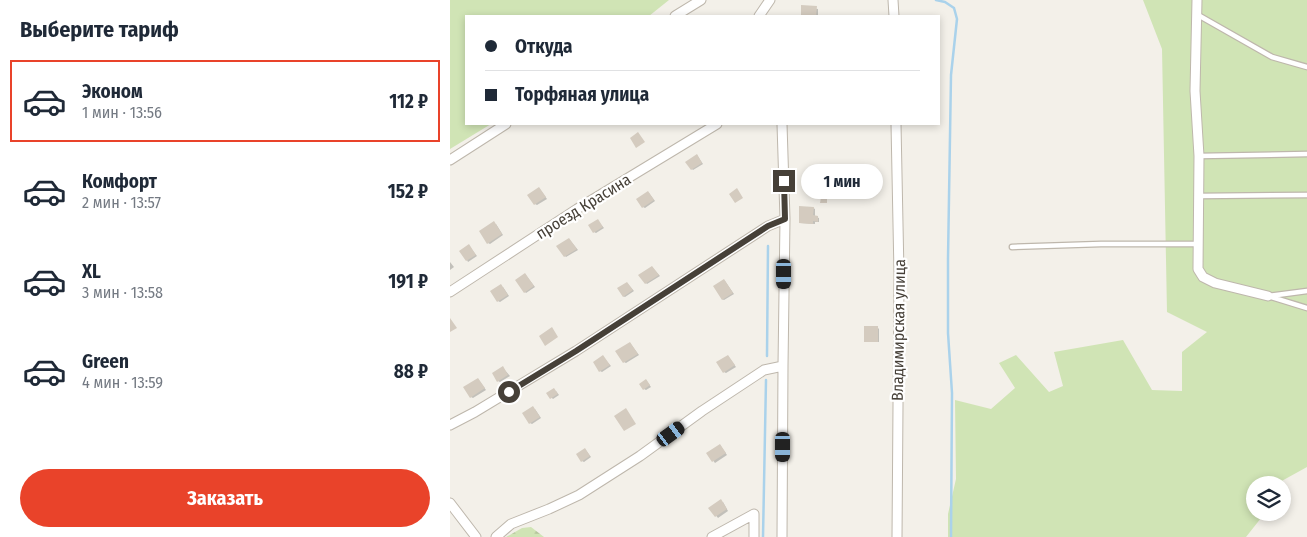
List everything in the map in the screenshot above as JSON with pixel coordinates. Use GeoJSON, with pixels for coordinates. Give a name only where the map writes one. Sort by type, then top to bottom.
{"type":"FeatureCollection","features":[{"type":"Feature","properties":{"kind":"street"},"geometry":{"type":"LineString","coordinates":[[677,15],[700,0]]}},
{"type":"Feature","properties":{"kind":"street"},"geometry":{"type":"LineString","coordinates":[[760,15],[770,0]]}},
{"type":"Feature","properties":{"kind":"street"},"geometry":{"type":"LineString","coordinates":[[893,0],[894,15]]}},
{"type":"Feature","properties":{"kind":"street"},"geometry":{"type":"LineString","coordinates":[[1197,0],[1195,91],[1199,196],[1198,269],[1203,277],[1215,282],[1268,296]]}},
{"type":"Feature","properties":{"kind":"street"},"geometry":{"type":"LineString","coordinates":[[450,160],[504,125]]}},
{"type":"Feature","properties":{"kind":"street","name":"проезд Красина"},"geometry":{"type":"LineString","coordinates":[[450,292],[577,208],[715,125]]}},
{"type":"Feature","properties":{"kind":"street"},"geometry":{"type":"LineString","coordinates":[[782,125],[785,219],[782,537]]}},
{"type":"Feature","properties":{"kind":"street","name":"Владимирская улица"},"geometry":{"type":"LineString","coordinates":[[896,125],[900,274],[897,537]]}},
{"type":"Feature","properties":{"kind":"street"},"geometry":{"type":"LineString","coordinates":[[450,425],[476,412],[576,351],[768,226],[785,219]]}},
{"type":"Feature","properties":{"kind":"street"},"geometry":{"type":"LineString","coordinates":[[496,537],[511,524],[579,495],[640,456],[702,411],[764,370],[783,366]]}},
{"type":"Feature","properties":{"kind":"street"},"geometry":{"type":"LineString","coordinates":[[450,503],[476,537]]}},
{"type":"Feature","properties":{"kind":"street"},"geometry":{"type":"LineString","coordinates":[[712,537],[754,514],[754,537]]}},
{"type":"Feature","properties":{"kind":"lane"},"geometry":{"type":"LineString","coordinates":[[1198,15],[1272,57],[1307,67]]}},
{"type":"Feature","properties":{"kind":"lane"},"geometry":{"type":"LineString","coordinates":[[1198,156],[1307,154]]}},
{"type":"Feature","properties":{"kind":"lane"},"geometry":{"type":"LineString","coordinates":[[1199,196],[1307,195]]}},
{"type":"Feature","properties":{"kind":"lane"},"geometry":{"type":"LineString","coordinates":[[1012,247],[1101,244],[1197,244]]}},
{"type":"Feature","properties":{"kind":"lane"},"geometry":{"type":"LineString","coordinates":[[1268,296],[1307,291]]}},
{"type":"Feature","properties":{"kind":"lane"},"geometry":{"type":"LineString","coordinates":[[1268,296],[1307,308]]}},
{"type":"Feature","properties":{"kind":"green space"},"geometry":{"type":"Polygon","coordinates":[[[450,0],[669,0],[650,15],[465,15],[465,125],[489,125],[450,149],[450,0]]]}},
{"type":"Feature","properties":{"kind":"green space"},"geometry":{"type":"Polygon","coordinates":[[[1143,0],[1307,0],[1307,467],[1291,476],[1246,476],[1246,521],[1259,521],[1246,537],[948,537],[948,514],[956,479],[955,400],[991,409],[1015,388],[999,363],[1016,355],[1049,392],[1063,386],[1054,352],[1123,340],[1152,390],[1182,391],[1182,352],[1207,332],[1167,312],[1162,49],[1143,0]]]}},
{"type":"Feature","properties":{"kind":"green space"},"geometry":{"type":"Polygon","coordinates":[[[531,527],[544,537],[506,537],[522,528],[531,527]]]}},
{"type":"Feature","properties":{"kind":"building"},"geometry":{"type":"Polygon","coordinates":[[[801,5],[817,6],[816,15],[801,15],[801,5]]]}},
{"type":"Feature","properties":{"kind":"building"},"geometry":{"type":"Polygon","coordinates":[[[638,132],[645,142],[636,148],[630,138],[638,132]]]}},
{"type":"Feature","properties":{"kind":"building"},"geometry":{"type":"Polygon","coordinates":[[[697,154],[702,163],[691,170],[685,162],[697,154]]]}},
{"type":"Feature","properties":{"kind":"building"},"geometry":{"type":"Polygon","coordinates":[[[539,187],[546,197],[534,205],[527,195],[539,187]]]}},
{"type":"Feature","properties":{"kind":"building"},"geometry":{"type":"Polygon","coordinates":[[[737,188],[743,198],[735,203],[729,194],[737,188]]]}},
{"type":"Feature","properties":{"kind":"building"},"geometry":{"type":"Polygon","coordinates":[[[648,191],[654,200],[642,208],[636,199],[648,191]]]}},
{"type":"Feature","properties":{"kind":"building"},"geometry":{"type":"Polygon","coordinates":[[[821,197],[827,198],[827,203],[820,203],[821,197]]]}},
{"type":"Feature","properties":{"kind":"building"},"geometry":{"type":"Polygon","coordinates":[[[799,206],[814,207],[813,215],[818,216],[818,222],[813,221],[813,224],[799,223],[799,206]]]}},
{"type":"Feature","properties":{"kind":"building"},"geometry":{"type":"Polygon","coordinates":[[[598,219],[603,227],[593,233],[588,225],[598,219]]]}},
{"type":"Feature","properties":{"kind":"building"},"geometry":{"type":"Polygon","coordinates":[[[494,221],[502,234],[487,244],[479,231],[494,221]]]}},
{"type":"Feature","properties":{"kind":"building"},"geometry":{"type":"Polygon","coordinates":[[[569,238],[577,249],[564,257],[556,246],[569,238]]]}},
{"type":"Feature","properties":{"kind":"building"},"geometry":{"type":"Polygon","coordinates":[[[469,244],[476,255],[466,261],[459,251],[469,244]]]}},
{"type":"Feature","properties":{"kind":"building"},"geometry":{"type":"Polygon","coordinates":[[[652,266],[659,275],[645,284],[638,275],[652,266]]]}},
{"type":"Feature","properties":{"kind":"building"},"geometry":{"type":"Polygon","coordinates":[[[525,273],[534,286],[524,293],[515,280],[525,273]]]}},
{"type":"Feature","properties":{"kind":"building"},"geometry":{"type":"Polygon","coordinates":[[[724,279],[733,293],[722,300],[713,286],[724,279]]]}},
{"type":"Feature","properties":{"kind":"building"},"geometry":{"type":"Polygon","coordinates":[[[627,282],[633,290],[623,297],[617,288],[627,282]]]}},
{"type":"Feature","properties":{"kind":"building"},"geometry":{"type":"Polygon","coordinates":[[[501,284],[508,295],[497,302],[490,291],[501,284]]]}},
{"type":"Feature","properties":{"kind":"building"},"geometry":{"type":"Polygon","coordinates":[[[450,318],[457,328],[450,332],[450,318]]]}},
{"type":"Feature","properties":{"kind":"building"},"geometry":{"type":"Polygon","coordinates":[[[864,326],[878,326],[878,342],[864,342],[864,326]]]}},
{"type":"Feature","properties":{"kind":"building"},"geometry":{"type":"Polygon","coordinates":[[[552,327],[558,337],[545,346],[539,336],[552,327]]]}},
{"type":"Feature","properties":{"kind":"building"},"geometry":{"type":"Polygon","coordinates":[[[630,342],[638,354],[623,363],[615,351],[630,342]]]}},
{"type":"Feature","properties":{"kind":"building"},"geometry":{"type":"Polygon","coordinates":[[[603,355],[610,365],[599,372],[593,362],[603,355]]]}},
{"type":"Feature","properties":{"kind":"building"},"geometry":{"type":"Polygon","coordinates":[[[728,355],[735,365],[723,373],[716,362],[728,355]]]}},
{"type":"Feature","properties":{"kind":"building"},"geometry":{"type":"Polygon","coordinates":[[[503,366],[508,375],[497,382],[492,373],[503,366]]]}},
{"type":"Feature","properties":{"kind":"building"},"geometry":{"type":"Polygon","coordinates":[[[478,378],[485,388],[470,398],[463,387],[478,378]]]}},
{"type":"Feature","properties":{"kind":"building"},"geometry":{"type":"Polygon","coordinates":[[[646,379],[650,385],[643,390],[639,384],[646,379]]]}},
{"type":"Feature","properties":{"kind":"building"},"geometry":{"type":"Polygon","coordinates":[[[554,388],[558,394],[550,399],[546,393],[554,388]]]}},
{"type":"Feature","properties":{"kind":"building"},"geometry":{"type":"Polygon","coordinates":[[[533,406],[540,417],[529,424],[522,413],[533,406]]]}},
{"type":"Feature","properties":{"kind":"building"},"geometry":{"type":"Polygon","coordinates":[[[626,408],[636,424],[624,431],[614,416],[626,408]]]}},
{"type":"Feature","properties":{"kind":"building"},"geometry":{"type":"Polygon","coordinates":[[[720,444],[726,453],[712,462],[706,453],[720,444]]]}},
{"type":"Feature","properties":{"kind":"building"},"geometry":{"type":"Polygon","coordinates":[[[585,448],[590,456],[581,462],[576,454],[585,448]]]}},
{"type":"Feature","properties":{"kind":"building"},"geometry":{"type":"Polygon","coordinates":[[[721,499],[727,509],[715,517],[708,508],[721,499]]]}},
{"type":"Feature","properties":{"kind":"waterway"},"geometry":{"type":"LineString","coordinates":[[936,0],[945,2],[954,8],[957,19],[951,75],[948,259],[948,333],[952,393],[951,537]]}},
{"type":"Feature","properties":{"kind":"waterway"},"geometry":{"type":"LineString","coordinates":[[767,356],[768,246]]}},
{"type":"Feature","properties":{"kind":"waterway"},"geometry":{"type":"LineString","coordinates":[[763,537],[766,380]]}},
{"type":"Feature","properties":{"kind":"route"},"geometry":{"type":"LineString","coordinates":[[509,392],[576,351],[768,226],[785,219],[784,181]]}}]}
